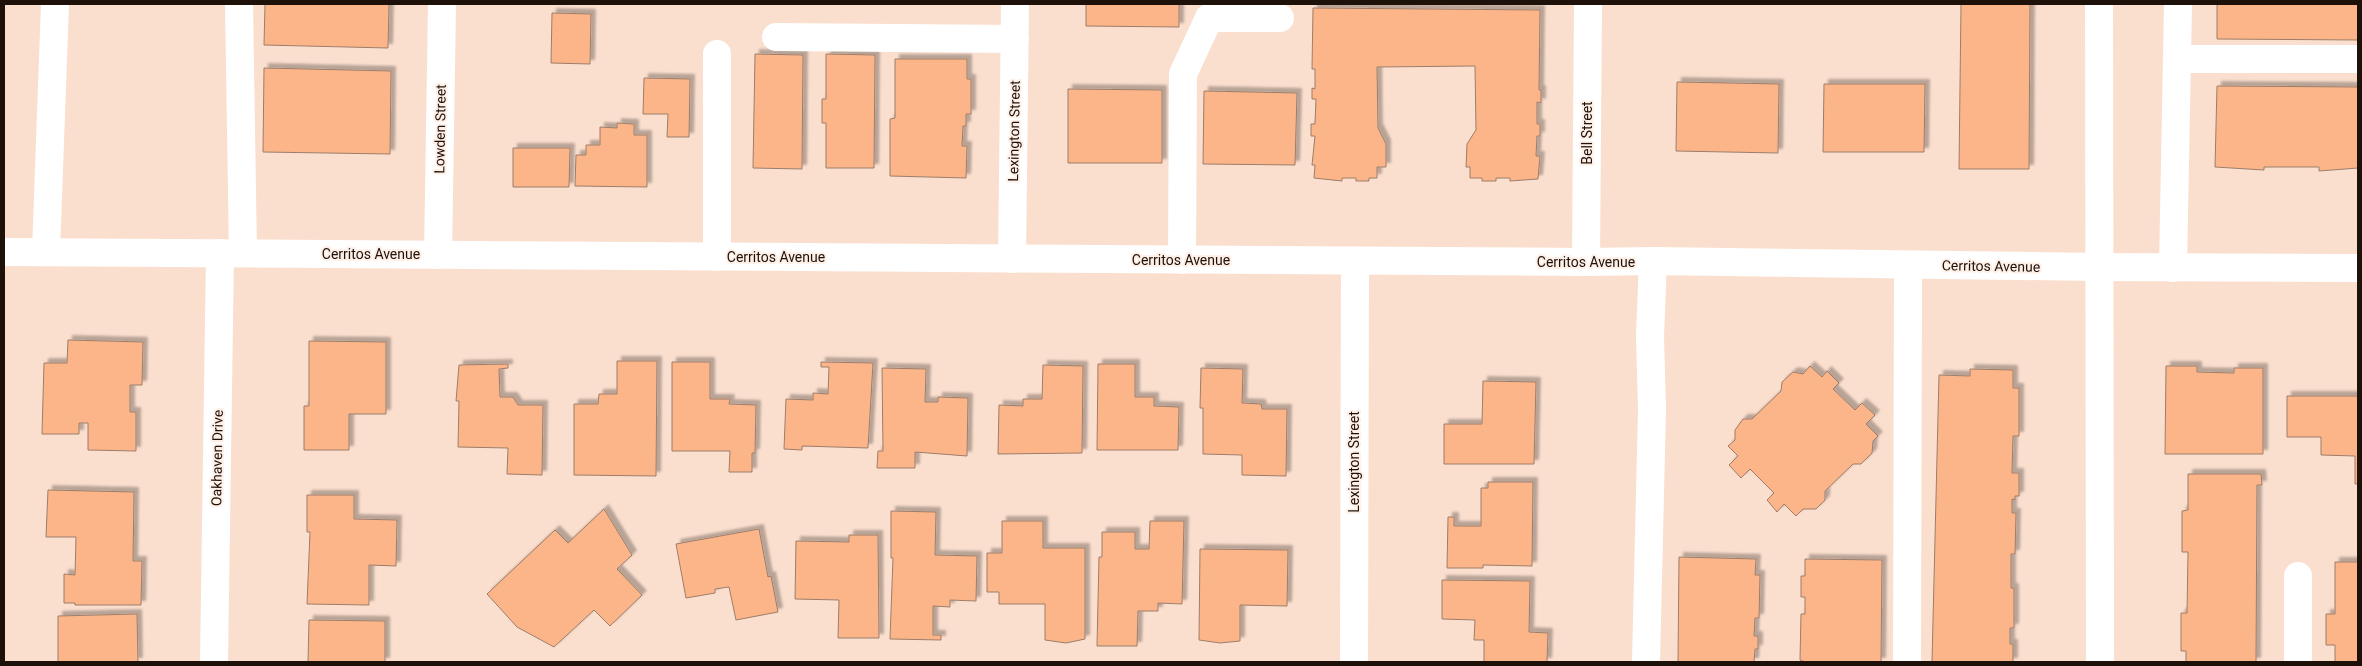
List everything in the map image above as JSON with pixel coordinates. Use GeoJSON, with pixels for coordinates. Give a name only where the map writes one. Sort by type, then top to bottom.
{"type":"FeatureCollection","features":[{"type":"Feature","properties":{"kind":"main road"},"geometry":{"type":"LineString","coordinates":[[46,252],[55,4]]}},
{"type":"Feature","properties":{"kind":"main road","name":"Oakhaven Drive"},"geometry":{"type":"LineString","coordinates":[[214,662],[232,253],[239,4]]}},
{"type":"Feature","properties":{"kind":"main road","name":"Lowden Street"},"geometry":{"type":"LineString","coordinates":[[438,255],[442,4]]}},
{"type":"Feature","properties":{"kind":"main road","name":"Lexington Street"},"geometry":{"type":"LineString","coordinates":[[1012,258],[1016,4]]}},
{"type":"Feature","properties":{"kind":"main road","name":"Bell Street"},"geometry":{"type":"LineString","coordinates":[[1586,262],[1588,4]]}},
{"type":"Feature","properties":{"kind":"main road"},"geometry":{"type":"LineString","coordinates":[[2099,4],[2100,662]]}},
{"type":"Feature","properties":{"kind":"main road"},"geometry":{"type":"LineString","coordinates":[[2173,268],[2178,4]]}},
{"type":"Feature","properties":{"kind":"main road"},"geometry":{"type":"LineString","coordinates":[[1182,260],[1182,74],[1209,18],[1280,18]]}},
{"type":"Feature","properties":{"kind":"main road"},"geometry":{"type":"LineString","coordinates":[[776,37],[1015,39]]}},
{"type":"Feature","properties":{"kind":"main road"},"geometry":{"type":"LineString","coordinates":[[717,54],[718,256]]}},
{"type":"Feature","properties":{"kind":"main road"},"geometry":{"type":"LineString","coordinates":[[2177,58],[2358,59]]}},
{"type":"Feature","properties":{"kind":"main road","name":"Cerritos Avenue"},"geometry":{"type":"LineString","coordinates":[[4,252],[1355,261],[1653,261],[2099,268],[2358,268]]}},
{"type":"Feature","properties":{"kind":"main road","name":"Lexington Street"},"geometry":{"type":"LineString","coordinates":[[1354,662],[1355,261]]}},
{"type":"Feature","properties":{"kind":"main road"},"geometry":{"type":"LineString","coordinates":[[1646,662],[1652,409],[1650,336],[1653,261]]}},
{"type":"Feature","properties":{"kind":"main road"},"geometry":{"type":"LineString","coordinates":[[1907,662],[1908,265]]}},
{"type":"Feature","properties":{"kind":"main road"},"geometry":{"type":"LineString","coordinates":[[2298,576],[2298,662]]}},
{"type":"Feature","properties":{"kind":"building"},"geometry":{"type":"Polygon","coordinates":[[[265,4],[389,4],[388,48],[264,45],[265,4]]]}},
{"type":"Feature","properties":{"kind":"building"},"geometry":{"type":"Polygon","coordinates":[[[1086,4],[1179,4],[1179,27],[1086,26],[1086,4]]]}},
{"type":"Feature","properties":{"kind":"building"},"geometry":{"type":"Polygon","coordinates":[[[1961,4],[2030,4],[2029,169],[1959,169],[1961,4]]]}},
{"type":"Feature","properties":{"kind":"building"},"geometry":{"type":"Polygon","coordinates":[[[2217,4],[2358,4],[2358,40],[2217,39],[2217,4]]]}},
{"type":"Feature","properties":{"kind":"building"},"geometry":{"type":"Polygon","coordinates":[[[1313,8],[1540,10],[1539,90],[1541,90],[1541,103],[1537,102],[1537,124],[1540,124],[1540,136],[1537,136],[1536,156],[1540,156],[1538,179],[1510,181],[1510,178],[1496,178],[1496,181],[1482,181],[1482,178],[1470,178],[1470,167],[1466,167],[1467,144],[1476,130],[1475,66],[1377,67],[1378,128],[1386,144],[1386,167],[1377,167],[1377,178],[1369,178],[1369,181],[1356,181],[1356,178],[1342,178],[1342,181],[1314,178],[1315,165],[1312,165],[1315,136],[1311,136],[1311,124],[1315,124],[1316,99],[1312,99],[1312,88],[1315,89],[1315,69],[1312,69],[1313,8]]]}},
{"type":"Feature","properties":{"kind":"building"},"geometry":{"type":"Polygon","coordinates":[[[552,13],[591,14],[590,64],[551,63],[552,13]]]}},
{"type":"Feature","properties":{"kind":"building"},"geometry":{"type":"Polygon","coordinates":[[[755,54],[803,55],[802,169],[753,168],[755,54]]]}},
{"type":"Feature","properties":{"kind":"building"},"geometry":{"type":"Polygon","coordinates":[[[826,54],[875,55],[874,168],[826,168],[826,123],[822,123],[822,99],[826,99],[826,54]]]}},
{"type":"Feature","properties":{"kind":"building"},"geometry":{"type":"Polygon","coordinates":[[[895,59],[967,59],[967,79],[971,79],[971,114],[966,114],[966,126],[963,126],[962,146],[967,146],[966,178],[890,176],[890,119],[895,118],[895,59]]]}},
{"type":"Feature","properties":{"kind":"building"},"geometry":{"type":"Polygon","coordinates":[[[264,68],[391,71],[390,154],[263,152],[264,68]]]}},
{"type":"Feature","properties":{"kind":"building"},"geometry":{"type":"Polygon","coordinates":[[[644,78],[690,79],[689,137],[667,137],[668,114],[643,114],[644,78]]]}},
{"type":"Feature","properties":{"kind":"building"},"geometry":{"type":"Polygon","coordinates":[[[1677,82],[1779,84],[1778,153],[1676,151],[1677,82]]]}},
{"type":"Feature","properties":{"kind":"building"},"geometry":{"type":"Polygon","coordinates":[[[1824,84],[1925,84],[1924,152],[1823,152],[1824,84]]]}},
{"type":"Feature","properties":{"kind":"building"},"geometry":{"type":"Polygon","coordinates":[[[2217,86],[2358,87],[2358,168],[2319,171],[2319,167],[2264,167],[2264,170],[2215,167],[2217,86]]]}},
{"type":"Feature","properties":{"kind":"building"},"geometry":{"type":"Polygon","coordinates":[[[1068,89],[1162,90],[1162,163],[1068,163],[1068,89]]]}},
{"type":"Feature","properties":{"kind":"building"},"geometry":{"type":"Polygon","coordinates":[[[1204,91],[1297,93],[1295,165],[1203,164],[1204,91]]]}},
{"type":"Feature","properties":{"kind":"building"},"geometry":{"type":"Polygon","coordinates":[[[617,123],[634,124],[634,135],[647,135],[647,187],[575,186],[576,155],[586,155],[586,145],[600,145],[600,127],[617,128],[617,123]]]}},
{"type":"Feature","properties":{"kind":"building"},"geometry":{"type":"Polygon","coordinates":[[[513,148],[570,148],[569,187],[513,187],[513,148]]]}},
{"type":"Feature","properties":{"kind":"building"},"geometry":{"type":"Polygon","coordinates":[[[68,340],[143,342],[142,385],[130,385],[130,412],[136,412],[136,451],[88,450],[88,423],[79,423],[79,434],[42,434],[44,363],[67,363],[68,340]]]}},
{"type":"Feature","properties":{"kind":"building"},"geometry":{"type":"Polygon","coordinates":[[[309,341],[386,342],[386,414],[349,414],[349,450],[304,450],[304,406],[309,406],[309,341]]]}},
{"type":"Feature","properties":{"kind":"building"},"geometry":{"type":"Polygon","coordinates":[[[617,361],[657,361],[656,476],[574,475],[574,404],[598,404],[599,394],[617,394],[617,361]]]}},
{"type":"Feature","properties":{"kind":"building"},"geometry":{"type":"Polygon","coordinates":[[[672,362],[710,362],[710,399],[730,399],[729,404],[756,405],[755,453],[752,453],[752,472],[729,472],[730,451],[672,451],[672,362]]]}},
{"type":"Feature","properties":{"kind":"building"},"geometry":{"type":"Polygon","coordinates":[[[821,362],[873,363],[868,448],[802,446],[802,450],[784,449],[786,399],[813,400],[813,393],[828,394],[829,367],[821,367],[821,362]]]}},
{"type":"Feature","properties":{"kind":"building"},"geometry":{"type":"Polygon","coordinates":[[[508,364],[508,368],[499,369],[500,397],[513,397],[518,405],[543,405],[542,475],[507,474],[508,448],[458,447],[459,401],[456,401],[459,365],[508,364]]]}},
{"type":"Feature","properties":{"kind":"building"},"geometry":{"type":"Polygon","coordinates":[[[1098,364],[1135,364],[1135,397],[1154,397],[1154,406],[1179,407],[1178,450],[1097,450],[1098,364]]]}},
{"type":"Feature","properties":{"kind":"building"},"geometry":{"type":"Polygon","coordinates":[[[1043,365],[1083,366],[1082,453],[998,454],[999,405],[1023,406],[1023,399],[1042,399],[1043,365]]]}},
{"type":"Feature","properties":{"kind":"building"},"geometry":{"type":"Polygon","coordinates":[[[1810,366],[1822,377],[1827,371],[1839,383],[1833,389],[1855,410],[1862,403],[1875,415],[1866,424],[1878,436],[1873,441],[1872,453],[1861,464],[1853,464],[1825,491],[1825,500],[1816,509],[1803,509],[1796,516],[1784,504],[1777,512],[1767,500],[1774,493],[1750,469],[1741,478],[1729,465],[1738,456],[1728,446],[1735,440],[1735,430],[1743,419],[1752,419],[1781,391],[1782,382],[1793,372],[1803,374],[1810,366]]]}},
{"type":"Feature","properties":{"kind":"building"},"geometry":{"type":"Polygon","coordinates":[[[2166,366],[2197,366],[2197,372],[2234,373],[2234,368],[2263,368],[2263,454],[2165,454],[2166,366]]]}},
{"type":"Feature","properties":{"kind":"building"},"geometry":{"type":"Polygon","coordinates":[[[882,368],[926,369],[925,402],[938,402],[938,397],[968,398],[967,456],[915,452],[915,468],[877,468],[878,451],[883,451],[882,368]]]}},
{"type":"Feature","properties":{"kind":"building"},"geometry":{"type":"Polygon","coordinates":[[[1201,368],[1243,369],[1242,403],[1261,404],[1262,409],[1287,409],[1286,476],[1242,475],[1242,455],[1203,454],[1203,408],[1200,408],[1201,368]]]}},
{"type":"Feature","properties":{"kind":"building"},"geometry":{"type":"Polygon","coordinates":[[[1970,369],[2013,370],[2013,388],[2019,388],[2019,436],[2013,436],[2012,473],[2019,473],[2019,496],[2015,496],[2015,500],[2012,499],[2012,513],[2016,513],[2015,554],[2011,554],[2011,588],[2014,588],[2014,628],[2010,628],[2010,644],[2013,644],[2013,662],[1932,662],[1939,375],[1970,376],[1970,369]]]}},
{"type":"Feature","properties":{"kind":"building"},"geometry":{"type":"Polygon","coordinates":[[[1483,381],[1536,382],[1534,464],[1444,464],[1444,424],[1482,424],[1483,381]]]}},
{"type":"Feature","properties":{"kind":"building"},"geometry":{"type":"Polygon","coordinates":[[[2287,396],[2358,396],[2358,484],[2355,484],[2355,456],[2321,455],[2321,437],[2287,437],[2287,396]]]}},
{"type":"Feature","properties":{"kind":"building"},"geometry":{"type":"Polygon","coordinates":[[[2188,474],[2261,474],[2262,485],[2257,485],[2256,662],[2186,662],[2186,651],[2181,651],[2181,613],[2187,613],[2188,552],[2182,552],[2182,511],[2188,510],[2188,474]]]}},
{"type":"Feature","properties":{"kind":"building"},"geometry":{"type":"Polygon","coordinates":[[[1488,482],[1533,482],[1532,566],[1483,565],[1483,568],[1447,568],[1448,517],[1454,517],[1454,526],[1481,526],[1481,488],[1488,488],[1488,482]]]}},
{"type":"Feature","properties":{"kind":"building"},"geometry":{"type":"Polygon","coordinates":[[[48,490],[134,492],[133,561],[142,561],[141,605],[75,605],[75,603],[64,603],[64,574],[75,575],[76,537],[46,537],[48,490]]]}},
{"type":"Feature","properties":{"kind":"building"},"geometry":{"type":"Polygon","coordinates":[[[307,495],[354,495],[354,519],[397,520],[396,566],[369,565],[369,605],[307,604],[310,532],[307,532],[307,495]]]}},
{"type":"Feature","properties":{"kind":"building"},"geometry":{"type":"Polygon","coordinates":[[[604,509],[632,555],[617,569],[642,595],[610,626],[594,610],[554,647],[517,627],[487,594],[555,530],[568,543],[604,509]]]}},
{"type":"Feature","properties":{"kind":"building"},"geometry":{"type":"Polygon","coordinates":[[[891,511],[936,512],[935,555],[977,556],[976,601],[950,600],[950,607],[933,606],[933,635],[941,635],[941,640],[890,639],[893,558],[891,558],[891,511]]]}},
{"type":"Feature","properties":{"kind":"building"},"geometry":{"type":"Polygon","coordinates":[[[1002,521],[1043,521],[1043,548],[1085,548],[1085,639],[1066,643],[1045,640],[1045,604],[999,604],[999,592],[987,592],[987,553],[1002,553],[1002,521]]]}},
{"type":"Feature","properties":{"kind":"building"},"geometry":{"type":"Polygon","coordinates":[[[1150,521],[1184,521],[1182,604],[1158,603],[1158,611],[1138,611],[1137,646],[1097,646],[1099,557],[1102,557],[1102,532],[1135,532],[1135,549],[1149,549],[1150,521]]]}},
{"type":"Feature","properties":{"kind":"building"},"geometry":{"type":"Polygon","coordinates":[[[759,529],[768,577],[771,576],[778,612],[736,620],[729,587],[715,589],[715,593],[686,598],[676,544],[759,529]]]}},
{"type":"Feature","properties":{"kind":"building"},"geometry":{"type":"Polygon","coordinates":[[[849,535],[878,535],[879,638],[838,638],[839,600],[795,599],[796,541],[849,542],[849,535]]]}},
{"type":"Feature","properties":{"kind":"building"},"geometry":{"type":"Polygon","coordinates":[[[1200,549],[1288,550],[1287,606],[1240,605],[1240,641],[1220,643],[1199,640],[1200,549]]]}},
{"type":"Feature","properties":{"kind":"building"},"geometry":{"type":"Polygon","coordinates":[[[1679,557],[1756,559],[1755,575],[1760,575],[1759,618],[1755,618],[1754,636],[1758,636],[1758,649],[1755,649],[1754,662],[1678,662],[1679,557]]]}},
{"type":"Feature","properties":{"kind":"building"},"geometry":{"type":"Polygon","coordinates":[[[1805,559],[1882,560],[1881,662],[1805,662],[1800,660],[1801,614],[1805,614],[1805,597],[1801,597],[1801,576],[1805,576],[1805,559]]]}},
{"type":"Feature","properties":{"kind":"building"},"geometry":{"type":"Polygon","coordinates":[[[2335,562],[2358,562],[2358,662],[2335,662],[2335,645],[2326,645],[2326,614],[2335,614],[2335,562]]]}},
{"type":"Feature","properties":{"kind":"building"},"geometry":{"type":"Polygon","coordinates":[[[1442,580],[1530,581],[1529,632],[1548,633],[1547,662],[1484,662],[1484,640],[1474,640],[1475,620],[1442,619],[1442,580]]]}},
{"type":"Feature","properties":{"kind":"building"},"geometry":{"type":"Polygon","coordinates":[[[137,614],[138,662],[58,662],[58,616],[137,614]]]}},
{"type":"Feature","properties":{"kind":"building"},"geometry":{"type":"Polygon","coordinates":[[[309,620],[385,621],[385,662],[308,662],[309,620]]]}}]}
